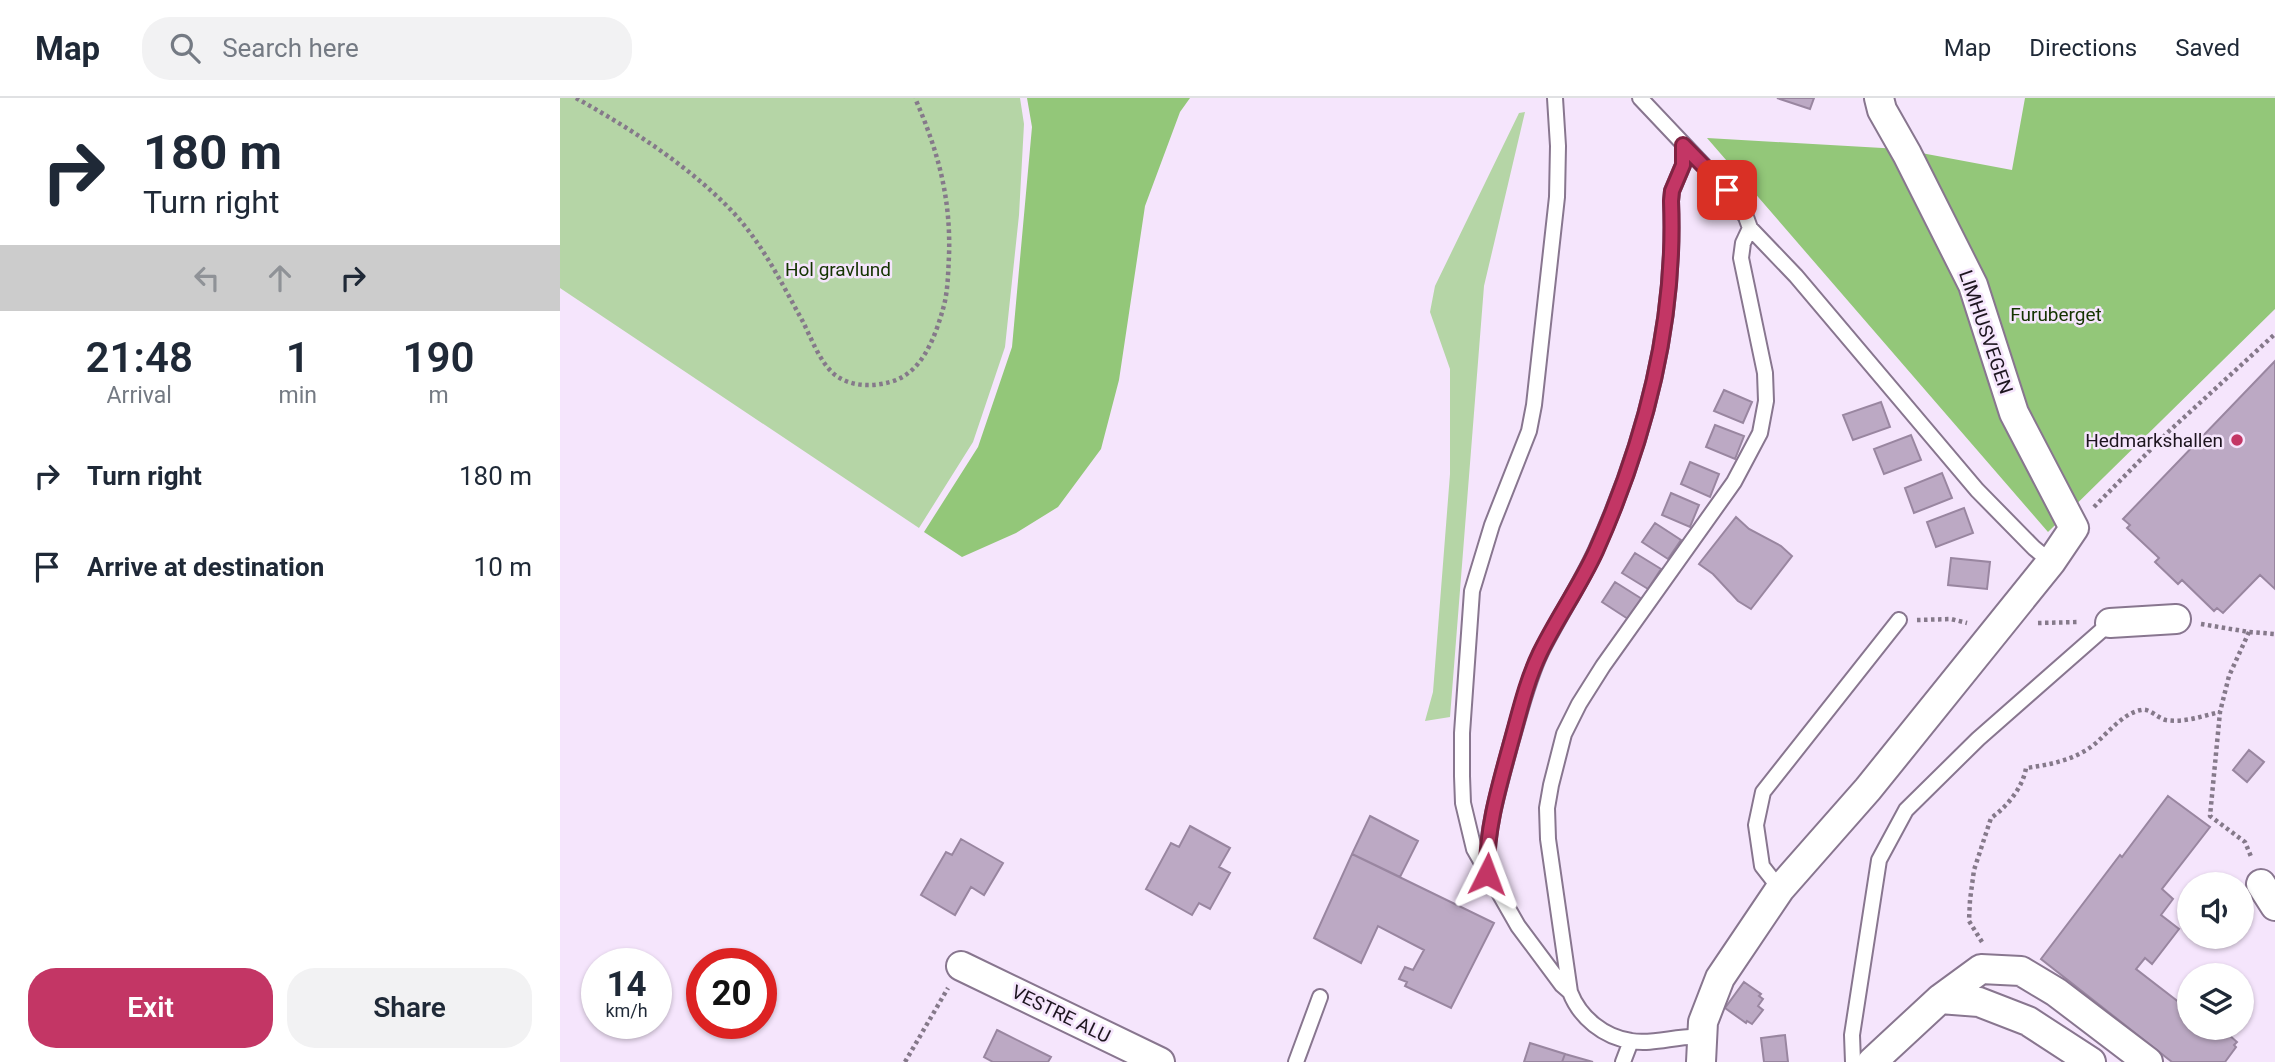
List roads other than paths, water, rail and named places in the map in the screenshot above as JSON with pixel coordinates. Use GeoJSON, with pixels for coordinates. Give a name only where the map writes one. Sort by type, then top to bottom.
{"type":"FeatureCollection","features":[{"type":"Feature","properties":{"kind":"street","name":"LIMHUSVEGEN"},"geometry":{"type":"LineString","coordinates":[[1879,98],[1882,110],[1973,285],[2014,412],[2074,528],[2051,562]]}},
{"type":"Feature","properties":{"kind":"street"},"geometry":{"type":"LineString","coordinates":[[1701,1049],[1703,1022],[1720,978],[1780,889],[1868,789],[2051,562]]}},
{"type":"Feature","properties":{"kind":"street"},"geometry":{"type":"LineString","coordinates":[[2110,623],[2176,619]]}},
{"type":"Feature","properties":{"kind":"street","name":"VESTRE ALU"},"geometry":{"type":"LineString","coordinates":[[961,966],[1160,1062]]}},
{"type":"Feature","properties":{"kind":"street"},"geometry":{"type":"LineString","coordinates":[[1872,1062],[1940,999],[1981,969],[2021,971],[2056,992],[2148,1062]]}},
{"type":"Feature","properties":{"kind":"street"},"geometry":{"type":"LineString","coordinates":[[1940,999],[1979,1002],[2028,1021],[2091,1062]]}},
{"type":"Feature","properties":{"kind":"lane"},"geometry":{"type":"LineString","coordinates":[[1555,98],[1557,197],[1534,404],[1529,431],[1492,525],[1479,567],[1470,612],[1462,733],[1463,803],[1474,849],[1487,874],[1533,948],[1570,992],[1593,1025],[1631,1041],[1684,1036],[1701,1049]]}},
{"type":"Feature","properties":{"kind":"lane"},"geometry":{"type":"LineString","coordinates":[[1640,98],[1727,190],[1746,217],[1750,228],[1788,267],[1977,489],[2051,562]]}},
{"type":"Feature","properties":{"kind":"lane"},"geometry":{"type":"LineString","coordinates":[[1487,874],[1495,802],[1522,703],[1539,656],[1596,550],[1624,477],[1656,373],[1665,323],[1671,260],[1672,191],[1683,165],[1683,145]]}},
{"type":"Feature","properties":{"kind":"lane"},"geometry":{"type":"LineString","coordinates":[[1570,992],[1548,839],[1547,808],[1551,785],[1564,734],[1579,704],[1734,482],[1760,433],[1766,401],[1765,373],[1741,258],[1743,243],[1750,228]]}},
{"type":"Feature","properties":{"kind":"lane"},"geometry":{"type":"LineString","coordinates":[[1780,889],[1762,866],[1756,825],[1763,792],[1899,620]]}},
{"type":"Feature","properties":{"kind":"lane"},"geometry":{"type":"LineString","coordinates":[[1853,1062],[1852,1035],[1879,860],[1906,810],[1978,739],[2110,623]]}},
{"type":"Feature","properties":{"kind":"lane"},"geometry":{"type":"LineString","coordinates":[[1296,1062],[1320,997]]}},
{"type":"Feature","properties":{"kind":"lane"},"geometry":{"type":"LineString","coordinates":[[1623,1062],[1631,1041]]}},
{"type":"Feature","properties":{"kind":"place","name":"Hedmarkshallen"},"geometry":{"type":"Point","coordinates":[2237,440]}},
{"type":"Feature","properties":{"kind":"park label","name":"Hol gravlund"},"geometry":{"type":"Point","coordinates":[838,269]}},
{"type":"Feature","properties":{"kind":"park label","name":"Furuberget"},"geometry":{"type":"Point","coordinates":[2056,314]}}]}
